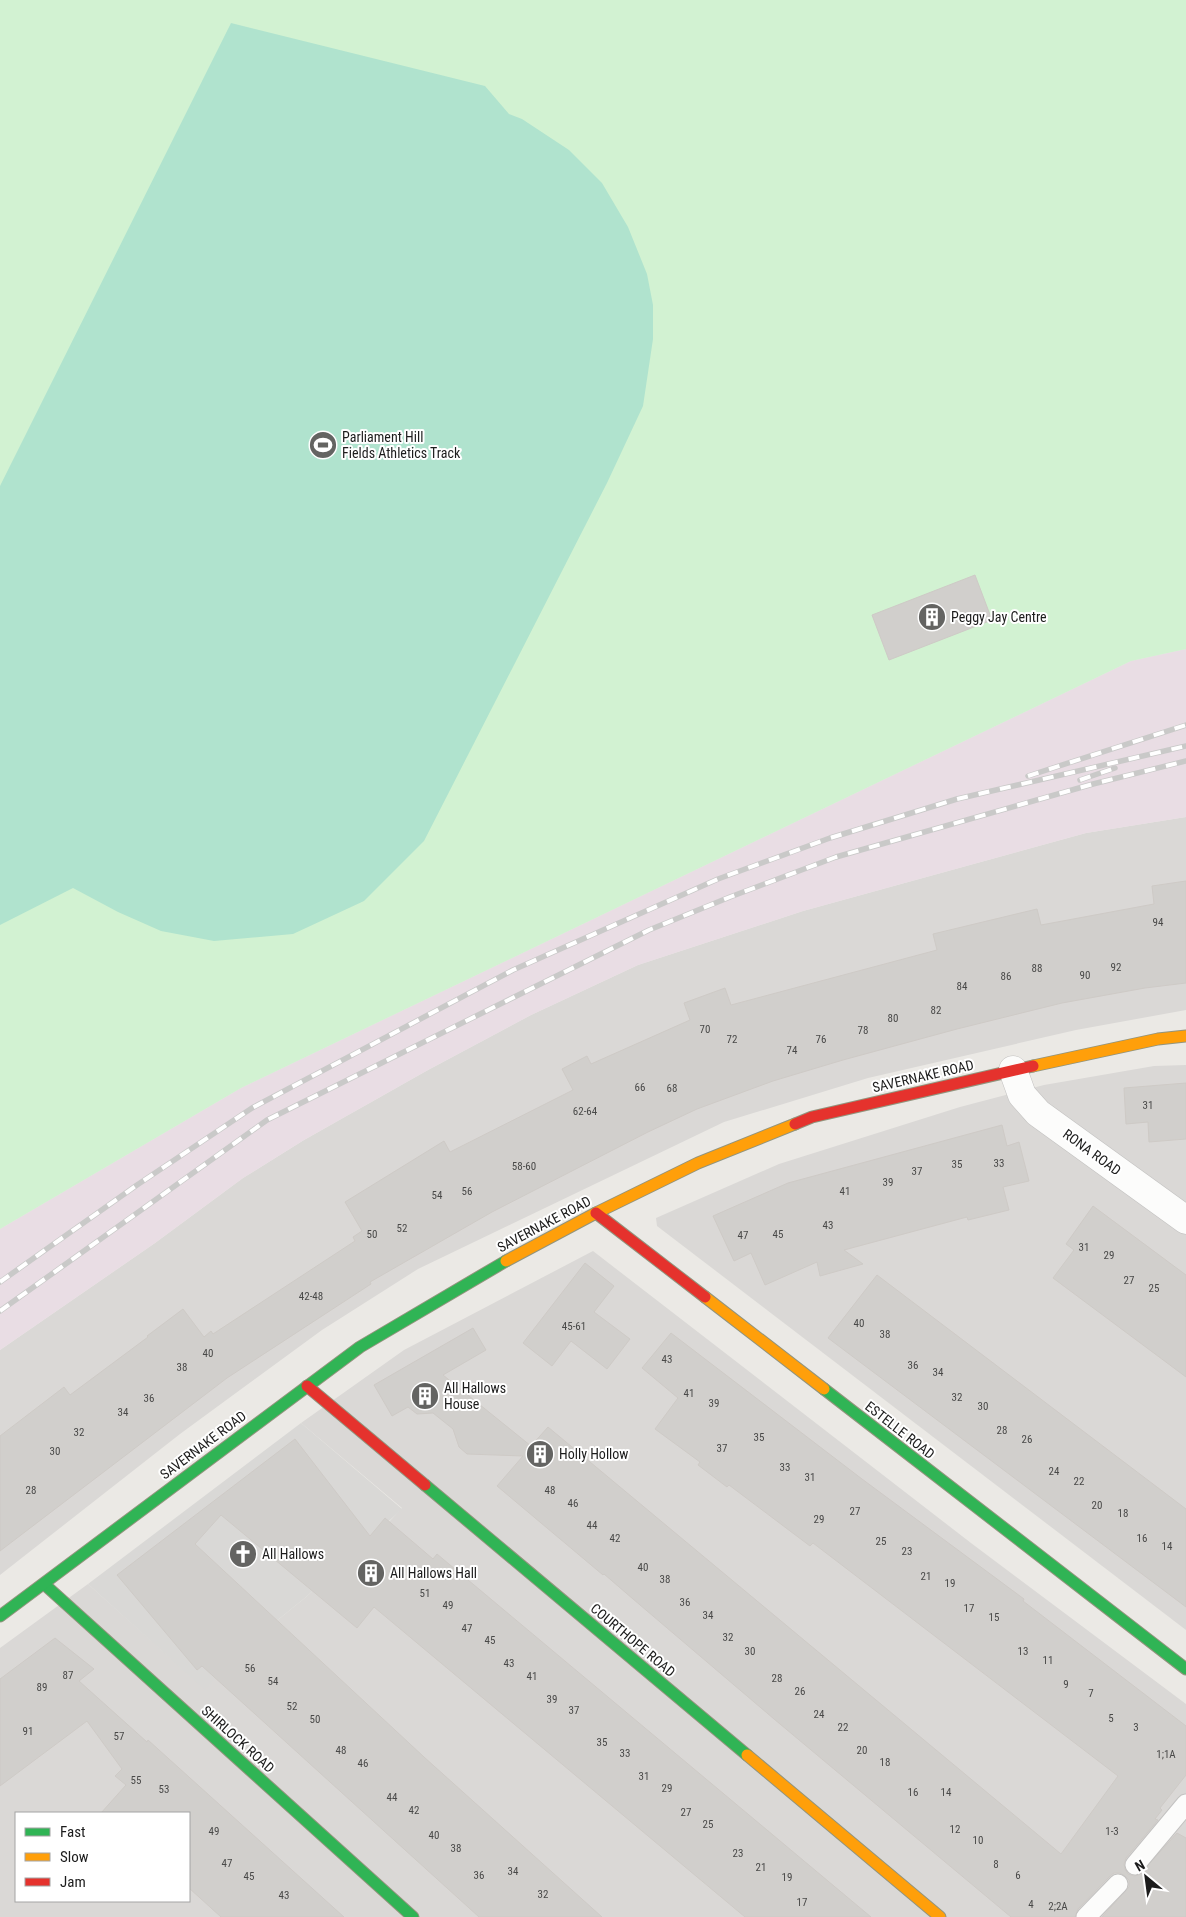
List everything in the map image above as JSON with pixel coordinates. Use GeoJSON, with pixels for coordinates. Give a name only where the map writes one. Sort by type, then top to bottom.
{"type":"FeatureCollection","features":[{"type":"Feature","properties":{"kind":"street","name":"SAVERNAKE ROAD"},"geometry":{"type":"LineString","coordinates":[[0,1616],[360,1347],[495,1267],[596,1213],[698,1163],[812,1117],[1013,1070],[1158,1039],[1186,1036]]}},
{"type":"Feature","properties":{"kind":"street","name":"RONA ROAD"},"geometry":{"type":"LineString","coordinates":[[1013,1070],[1022,1095],[1038,1113],[1186,1220]]}},
{"type":"Feature","properties":{"kind":"street","name":"ESTELLE ROAD"},"geometry":{"type":"LineString","coordinates":[[596,1213],[1186,1669]]}},
{"type":"Feature","properties":{"kind":"street","name":"COURTHOPE ROAD"},"geometry":{"type":"LineString","coordinates":[[307,1386],[940,1917]]}},
{"type":"Feature","properties":{"kind":"street","name":"SHIRLOCK ROAD"},"geometry":{"type":"LineString","coordinates":[[44,1584],[413,1917]]}},
{"type":"Feature","properties":{"kind":"lane"},"geometry":{"type":"LineString","coordinates":[[1135,1865],[1186,1804]]}},
{"type":"Feature","properties":{"kind":"lane"},"geometry":{"type":"LineString","coordinates":[[1086,1917],[1118,1884]]}},
{"type":"Feature","properties":{"kind":"shaded area"},"geometry":{"type":"Polygon","coordinates":[[[1186,649],[1186,817],[1086,833],[803,911],[638,965],[531,1015],[428,1070],[304,1140],[243,1178],[155,1243],[0,1350],[0,1229],[241,1088],[1131,661],[1186,649]]]}},
{"type":"Feature","properties":{"kind":"shaded area"},"geometry":{"type":"Polygon","coordinates":[[[1186,817],[1186,1010],[1076,1030],[868,1078],[724,1122],[418,1269],[322,1330],[180,1434],[0,1575],[0,1350],[155,1243],[243,1178],[304,1140],[428,1070],[531,1015],[638,965],[803,911],[1086,833],[1186,817]]]}},
{"type":"Feature","properties":{"kind":"shaded area"},"geometry":{"type":"Polygon","coordinates":[[[1186,1065],[1186,1630],[657,1226],[656,1218],[779,1164],[960,1107],[1044,1085],[1154,1066],[1186,1065]]]}},
{"type":"Feature","properties":{"kind":"shaded area"},"geometry":{"type":"Polygon","coordinates":[[[593,1251],[971,1543],[1186,1704],[1186,1917],[0,1917],[0,1648],[88,1584],[205,1689],[248,1644],[306,1597],[386,1525],[402,1508],[301,1423],[404,1350],[593,1251]]]}},
{"type":"Feature","properties":{"kind":"shaded area","name":"All Hallows"},"geometry":{"type":"Polygon","coordinates":[[[301,1423],[402,1509],[306,1597],[248,1644],[205,1690],[88,1584],[301,1423]]]}},
{"type":"Feature","properties":{"kind":"green space"},"geometry":{"type":"Polygon","coordinates":[[[0,0],[1186,0],[1186,649],[1131,661],[241,1088],[0,1229],[0,0]]]}},
{"type":"Feature","properties":{"kind":"green space","name":"Parliament Hill Fields Athletics Track"},"geometry":{"type":"Polygon","coordinates":[[[231,23],[485,86],[509,114],[522,119],[569,150],[602,183],[628,227],[647,274],[653,305],[653,339],[643,406],[607,483],[424,841],[364,901],[293,934],[214,941],[161,931],[118,912],[73,888],[0,925],[0,486],[231,23]]]}},
{"type":"Feature","properties":{"kind":"building","name":"Peggy Jay Centre"},"geometry":{"type":"Polygon","coordinates":[[[975,575],[992,620],[889,660],[872,615],[975,575]]]}},
{"type":"Feature","properties":{"kind":"building"},"geometry":{"type":"Polygon","coordinates":[[[1186,881],[1186,983],[1145,988],[1062,1003],[843,1060],[773,1081],[697,1109],[648,1132],[492,1212],[370,1282],[371,1284],[227,1378],[0,1551],[0,1436],[64,1387],[70,1395],[183,1309],[204,1337],[211,1331],[213,1334],[355,1241],[353,1237],[362,1231],[345,1202],[444,1141],[450,1152],[573,1090],[562,1069],[587,1056],[591,1064],[690,1020],[684,1003],[725,988],[731,1005],[937,950],[933,934],[1037,909],[1041,925],[1154,904],[1152,886],[1186,881]]]}},
{"type":"Feature","properties":{"kind":"building"},"geometry":{"type":"Polygon","coordinates":[[[1186,1083],[1186,1139],[1149,1142],[1148,1122],[1126,1124],[1124,1088],[1186,1083]]]}},
{"type":"Feature","properties":{"kind":"building"},"geometry":{"type":"Polygon","coordinates":[[[1002,1125],[1007,1146],[1019,1142],[1029,1181],[1003,1187],[1009,1210],[968,1220],[967,1217],[844,1250],[863,1264],[820,1276],[817,1262],[765,1285],[751,1253],[734,1261],[713,1216],[788,1183],[1002,1125]]]}},
{"type":"Feature","properties":{"kind":"building"},"geometry":{"type":"Polygon","coordinates":[[[1093,1206],[1186,1275],[1186,1377],[1053,1278],[1074,1250],[1066,1244],[1093,1206]]]}},
{"type":"Feature","properties":{"kind":"building"},"geometry":{"type":"Polygon","coordinates":[[[585,1263],[614,1286],[594,1312],[630,1339],[607,1369],[571,1341],[552,1366],[523,1343],[585,1263]]]}},
{"type":"Feature","properties":{"kind":"building"},"geometry":{"type":"Polygon","coordinates":[[[877,1275],[1186,1509],[1186,1607],[828,1338],[877,1275]]]}},
{"type":"Feature","properties":{"kind":"building"},"geometry":{"type":"Polygon","coordinates":[[[473,1328],[486,1350],[443,1375],[531,1446],[548,1427],[1061,1854],[1118,1776],[813,1543],[810,1546],[729,1485],[727,1487],[698,1465],[700,1462],[655,1429],[678,1398],[642,1368],[671,1333],[862,1479],[1024,1599],[1023,1601],[1186,1726],[1186,1775],[1160,1808],[1162,1810],[1155,1819],[1158,1820],[1126,1858],[1124,1864],[1128,1874],[1139,1875],[1177,1833],[1186,1838],[1186,1917],[1102,1917],[1129,1887],[1129,1880],[1125,1876],[1120,1873],[1114,1873],[1078,1909],[1075,1917],[1011,1917],[497,1486],[523,1456],[467,1454],[459,1447],[453,1429],[433,1413],[417,1414],[408,1407],[392,1416],[374,1385],[473,1328]]]}},
{"type":"Feature","properties":{"kind":"building"},"geometry":{"type":"Polygon","coordinates":[[[295,1439],[370,1536],[385,1518],[433,1559],[437,1554],[871,1917],[745,1917],[374,1607],[357,1628],[221,1515],[195,1544],[424,1757],[602,1917],[479,1917],[202,1666],[197,1670],[117,1575],[295,1439]]]}},
{"type":"Feature","properties":{"kind":"building"},"geometry":{"type":"Polygon","coordinates":[[[55,1638],[94,1669],[79,1681],[147,1742],[148,1740],[344,1917],[221,1917],[190,1889],[190,1812],[102,1812],[126,1785],[115,1776],[122,1769],[87,1721],[0,1786],[0,1679],[55,1638]]]}},
{"type":"Feature","properties":{"kind":"railway"},"geometry":{"type":"LineString","coordinates":[[1028,776],[1186,725]]}},
{"type":"Feature","properties":{"kind":"railway"},"geometry":{"type":"LineString","coordinates":[[0,1282],[137,1185],[252,1108],[513,970],[718,879],[830,838],[957,799],[1186,746]]}},
{"type":"Feature","properties":{"kind":"railway"},"geometry":{"type":"LineString","coordinates":[[0,1311],[267,1120],[649,930],[836,857],[1093,784],[1186,761]]}},
{"type":"Feature","properties":{"kind":"railway"},"geometry":{"type":"LineString","coordinates":[[1080,780],[1115,768]]}},
{"type":"Feature","properties":{"kind":"traffic: fast"},"geometry":{"type":"LineString","coordinates":[[0,1616],[360,1347],[506,1261]]}},
{"type":"Feature","properties":{"kind":"traffic: fast"},"geometry":{"type":"LineString","coordinates":[[824,1389],[1186,1669]]}},
{"type":"Feature","properties":{"kind":"traffic: fast"},"geometry":{"type":"LineString","coordinates":[[425,1485],[747,1755]]}},
{"type":"Feature","properties":{"kind":"traffic: fast"},"geometry":{"type":"LineString","coordinates":[[44,1584],[413,1917]]}},
{"type":"Feature","properties":{"kind":"traffic: slow"},"geometry":{"type":"LineString","coordinates":[[1033,1066],[1158,1039],[1186,1036]]}},
{"type":"Feature","properties":{"kind":"traffic: slow"},"geometry":{"type":"LineString","coordinates":[[506,1261],[596,1213],[698,1163],[795,1124]]}},
{"type":"Feature","properties":{"kind":"traffic: slow"},"geometry":{"type":"LineString","coordinates":[[705,1297],[824,1389]]}},
{"type":"Feature","properties":{"kind":"traffic: slow"},"geometry":{"type":"LineString","coordinates":[[747,1755],[940,1917]]}},
{"type":"Feature","properties":{"kind":"traffic: jam"},"geometry":{"type":"LineString","coordinates":[[795,1124],[812,1117],[1033,1066]]}},
{"type":"Feature","properties":{"kind":"traffic: jam"},"geometry":{"type":"LineString","coordinates":[[596,1213],[705,1297]]}},
{"type":"Feature","properties":{"kind":"traffic: jam"},"geometry":{"type":"LineString","coordinates":[[307,1386],[425,1485]]}},
{"type":"Feature","properties":{"kind":"place","name":"Parliament Hill Fields Athletics Track"},"geometry":{"type":"Point","coordinates":[323,445]}},
{"type":"Feature","properties":{"kind":"place","name":"Peggy Jay Centre"},"geometry":{"type":"Point","coordinates":[932,617]}},
{"type":"Feature","properties":{"kind":"place","name":"All Hallows House"},"geometry":{"type":"Point","coordinates":[425,1396]}},
{"type":"Feature","properties":{"kind":"place","name":"Holly Hollow"},"geometry":{"type":"Point","coordinates":[540,1454]}},
{"type":"Feature","properties":{"kind":"place","name":"All Hallows"},"geometry":{"type":"Point","coordinates":[243,1554]}},
{"type":"Feature","properties":{"kind":"place","name":"All Hallows Hall"},"geometry":{"type":"Point","coordinates":[371,1573]}}]}
